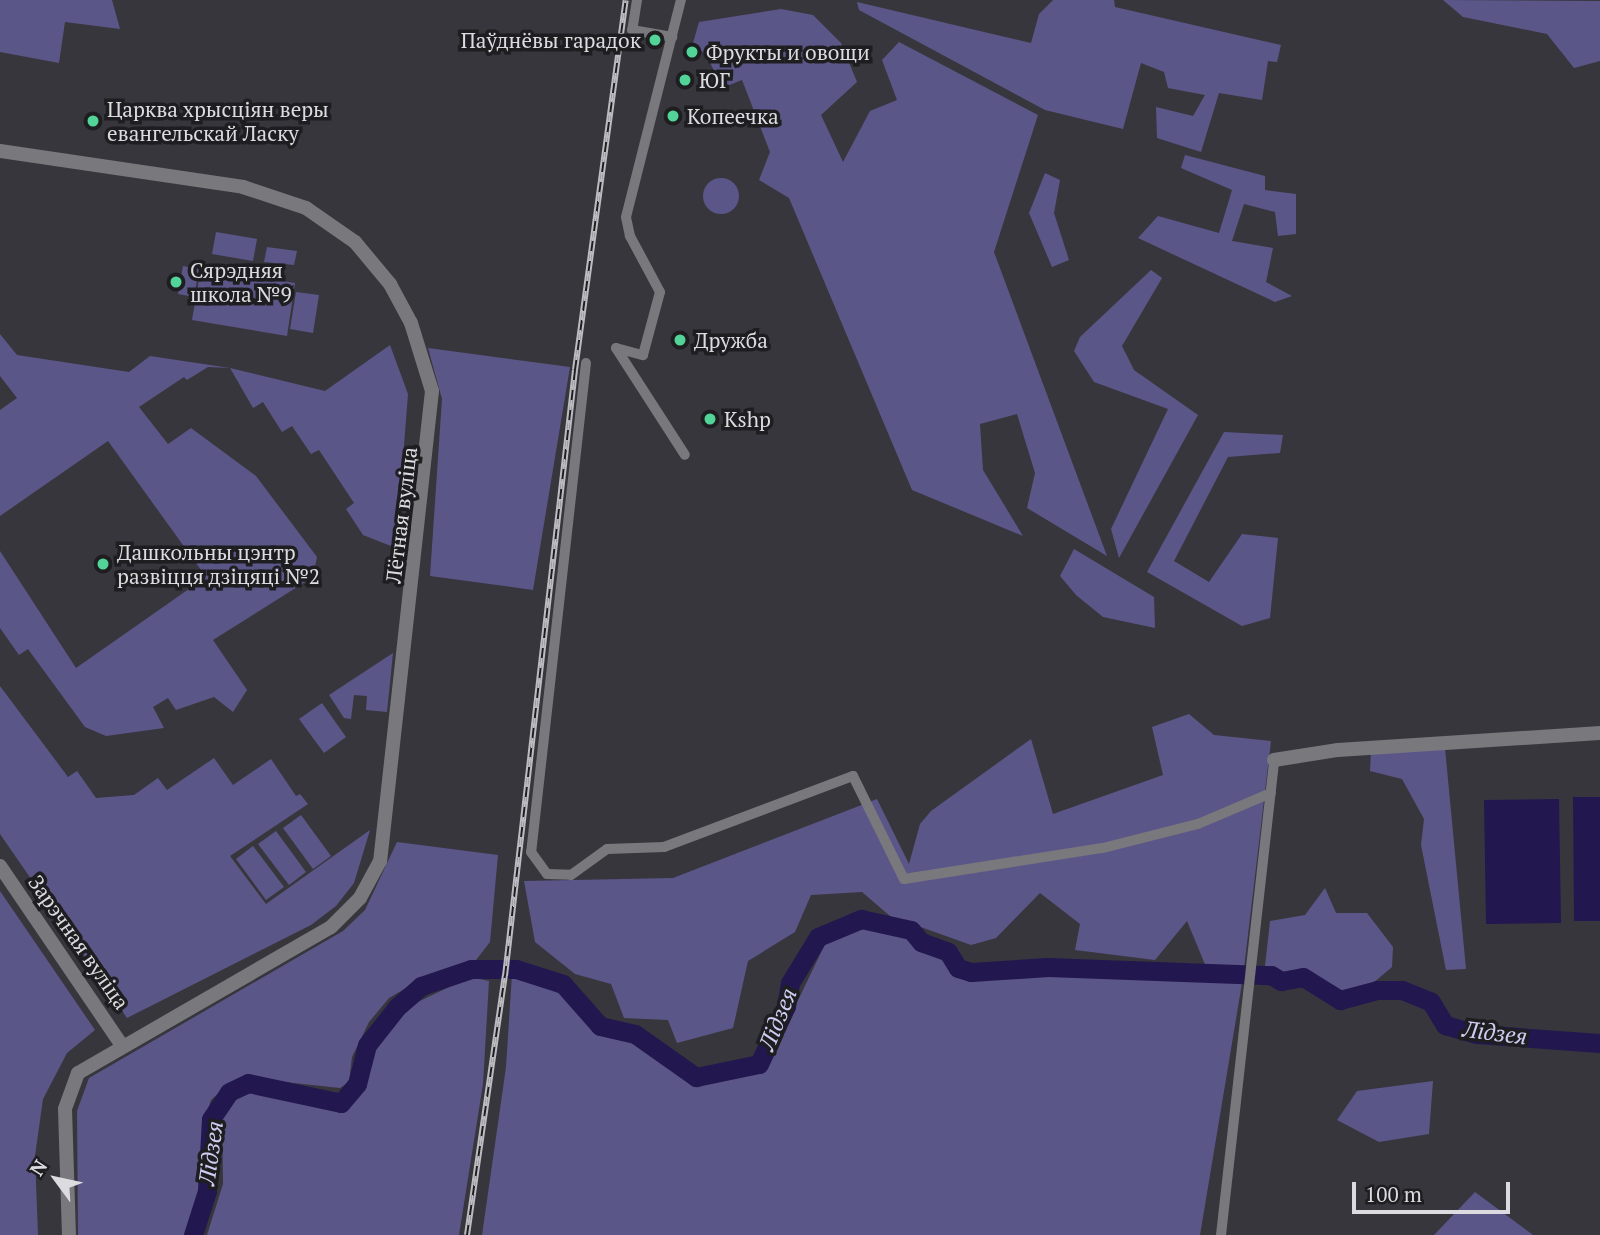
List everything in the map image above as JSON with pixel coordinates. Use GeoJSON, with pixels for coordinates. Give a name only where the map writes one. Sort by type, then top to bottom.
{"type":"FeatureCollection","features":[{"type":"Feature","properties":{"kind":"street"},"geometry":{"type":"LineString","coordinates":[[637,0],[632,30],[672,37]]}},
{"type":"Feature","properties":{"kind":"street"},"geometry":{"type":"LineString","coordinates":[[681,0],[626,217],[627,230],[660,292],[643,355],[616,348],[685,455]]}},
{"type":"Feature","properties":{"kind":"street","name":"Лётная вуліца"},"geometry":{"type":"LineString","coordinates":[[0,151],[243,187],[306,208],[355,242],[390,285],[411,323],[432,391],[384,848],[375,872],[360,898],[331,927],[86,1065],[69,1089],[69,1235]]}},
{"type":"Feature","properties":{"kind":"street"},"geometry":{"type":"LineString","coordinates":[[586,363],[531,852],[547,874],[571,875],[607,849],[664,848],[853,776],[904,879],[1103,848],[1198,824],[1270,793]]}},
{"type":"Feature","properties":{"kind":"street"},"geometry":{"type":"LineString","coordinates":[[1222,1235],[1274,760],[1338,750],[1600,733]]}},
{"type":"Feature","properties":{"kind":"street","name":"Зарэчная вуліца"},"geometry":{"type":"LineString","coordinates":[[0,866],[121,1044]]}},
{"type":"Feature","properties":{"kind":"shaded area"},"geometry":{"type":"Polygon","coordinates":[[[0,0],[112,0],[120,29],[65,22],[59,63],[0,52],[0,0]]]}},
{"type":"Feature","properties":{"kind":"shaded area"},"geometry":{"type":"Polygon","coordinates":[[[1053,0],[1114,0],[1115,7],[1281,45],[1277,62],[1268,61],[1262,100],[1219,93],[1201,152],[1157,138],[1156,107],[1193,116],[1205,95],[1168,88],[1164,72],[1141,63],[1123,129],[1045,110],[859,10],[857,2],[1031,43],[1039,14],[1053,0]]]}},
{"type":"Feature","properties":{"kind":"shaded area"},"geometry":{"type":"Polygon","coordinates":[[[1443,0],[1600,1],[1600,61],[1574,68],[1547,34],[1463,17],[1443,0]]]}},
{"type":"Feature","properties":{"kind":"shaded area"},"geometry":{"type":"Polygon","coordinates":[[[781,9],[813,15],[841,43],[857,82],[821,115],[843,162],[870,111],[897,100],[882,60],[899,42],[1038,115],[994,252],[1107,556],[1027,508],[1035,473],[1017,414],[980,424],[983,470],[1023,536],[912,490],[789,198],[759,180],[770,152],[742,80],[722,88],[707,56],[693,43],[699,22],[781,9]]]}},
{"type":"Feature","properties":{"kind":"shaded area"},"geometry":{"type":"Polygon","coordinates":[[[1185,155],[1265,176],[1265,190],[1296,194],[1296,234],[1278,236],[1275,212],[1244,204],[1232,241],[1273,248],[1266,282],[1292,296],[1275,302],[1138,238],[1158,216],[1219,233],[1232,190],[1181,168],[1185,155]]]}},
{"type":"Feature","properties":{"kind":"shaded area"},"geometry":{"type":"Polygon","coordinates":[[[1045,173],[1060,180],[1054,213],[1069,260],[1052,267],[1029,213],[1045,173]]]}},
{"type":"Feature","properties":{"kind":"shaded area"},"geometry":{"type":"Polygon","coordinates":[[[721,178],[734,183],[739,196],[734,209],[721,214],[708,209],[703,196],[708,183],[721,178]]]}},
{"type":"Feature","properties":{"kind":"shaded area"},"geometry":{"type":"Polygon","coordinates":[[[216,232],[257,239],[253,261],[212,254],[216,232]]]}},
{"type":"Feature","properties":{"kind":"shaded area"},"geometry":{"type":"Polygon","coordinates":[[[267,247],[297,251],[294,265],[264,262],[267,247]]]}},
{"type":"Feature","properties":{"kind":"shaded area"},"geometry":{"type":"Polygon","coordinates":[[[183,266],[199,269],[194,297],[178,294],[183,266]]]}},
{"type":"Feature","properties":{"kind":"shaded area"},"geometry":{"type":"Polygon","coordinates":[[[201,268],[295,283],[287,336],[192,320],[201,268]]]}},
{"type":"Feature","properties":{"kind":"shaded area"},"geometry":{"type":"Polygon","coordinates":[[[1151,270],[1162,278],[1122,346],[1134,370],[1198,415],[1119,558],[1111,529],[1168,409],[1094,382],[1074,351],[1080,337],[1151,270]]]}},
{"type":"Feature","properties":{"kind":"shaded area"},"geometry":{"type":"Polygon","coordinates":[[[296,292],[319,295],[313,333],[290,329],[296,292]]]}},
{"type":"Feature","properties":{"kind":"shaded area"},"geometry":{"type":"Polygon","coordinates":[[[0,334],[17,355],[129,372],[150,356],[230,368],[208,367],[187,380],[184,377],[139,407],[168,444],[191,428],[256,476],[317,557],[313,577],[213,640],[247,690],[233,712],[214,697],[176,710],[168,698],[153,707],[164,728],[106,736],[85,727],[28,649],[19,655],[0,628],[0,551],[76,668],[206,577],[108,441],[0,516],[0,410],[17,398],[0,376],[0,334]]]}},
{"type":"Feature","properties":{"kind":"shaded area"},"geometry":{"type":"Polygon","coordinates":[[[390,345],[408,394],[396,548],[363,535],[346,509],[354,503],[319,450],[311,454],[292,426],[282,432],[263,402],[253,408],[230,368],[325,391],[390,345]]]}},
{"type":"Feature","properties":{"kind":"shaded area"},"geometry":{"type":"Polygon","coordinates":[[[428,348],[570,367],[533,590],[430,576],[442,399],[428,348]]]}},
{"type":"Feature","properties":{"kind":"shaded area"},"geometry":{"type":"Polygon","coordinates":[[[1224,432],[1283,435],[1280,453],[1228,457],[1174,561],[1209,582],[1242,534],[1278,538],[1270,618],[1242,626],[1147,572],[1224,432]]]}},
{"type":"Feature","properties":{"kind":"shaded area"},"geometry":{"type":"Polygon","coordinates":[[[1074,549],[1154,597],[1155,628],[1103,617],[1076,595],[1060,576],[1074,549]]]}},
{"type":"Feature","properties":{"kind":"shaded area"},"geometry":{"type":"Polygon","coordinates":[[[393,653],[387,712],[366,710],[367,696],[354,695],[351,719],[344,718],[329,695],[393,653]]]}},
{"type":"Feature","properties":{"kind":"shaded area"},"geometry":{"type":"Polygon","coordinates":[[[0,686],[68,777],[77,771],[96,798],[134,795],[158,778],[167,790],[214,758],[233,785],[271,759],[296,796],[300,794],[308,804],[230,856],[266,904],[370,830],[354,883],[336,906],[311,925],[127,1018],[0,834],[0,686]]]}},
{"type":"Feature","properties":{"kind":"shaded area"},"geometry":{"type":"Polygon","coordinates":[[[322,703],[346,737],[324,753],[299,719],[322,703]]]}},
{"type":"Feature","properties":{"kind":"shaded area"},"geometry":{"type":"Polygon","coordinates":[[[1189,714],[1214,735],[1271,741],[1243,977],[1200,1235],[482,1235],[506,1067],[512,974],[562,987],[602,1028],[656,1048],[694,1080],[765,1069],[827,940],[871,921],[904,931],[924,948],[945,951],[956,968],[969,975],[1209,974],[1187,921],[1155,960],[1075,950],[1080,924],[1040,893],[996,938],[971,945],[890,916],[862,892],[811,895],[795,932],[748,961],[733,1028],[677,1043],[668,1020],[624,1018],[611,984],[575,974],[535,942],[524,881],[673,878],[877,799],[909,864],[920,824],[931,811],[1031,739],[1053,814],[1163,775],[1152,727],[1189,714]]]}},
{"type":"Feature","properties":{"kind":"shaded area"},"geometry":{"type":"Polygon","coordinates":[[[1445,748],[1466,969],[1446,970],[1421,845],[1424,819],[1402,779],[1370,771],[1371,751],[1445,748]]]}},
{"type":"Feature","properties":{"kind":"shaded area"},"geometry":{"type":"Polygon","coordinates":[[[1573,797],[1600,797],[1600,921],[1574,921],[1573,797]]]}},
{"type":"Feature","properties":{"kind":"shaded area"},"geometry":{"type":"Polygon","coordinates":[[[1559,799],[1561,923],[1486,924],[1484,800],[1559,799]]]}},
{"type":"Feature","properties":{"kind":"shaded area"},"geometry":{"type":"Polygon","coordinates":[[[301,815],[331,856],[313,869],[283,828],[301,815]]]}},
{"type":"Feature","properties":{"kind":"shaded area"},"geometry":{"type":"Polygon","coordinates":[[[276,831],[306,872],[289,885],[258,844],[276,831]]]}},
{"type":"Feature","properties":{"kind":"shaded area"},"geometry":{"type":"Polygon","coordinates":[[[397,842],[498,855],[490,942],[476,960],[423,978],[389,998],[369,1022],[352,1057],[349,1082],[340,1088],[248,1078],[231,1082],[211,1100],[204,1122],[202,1180],[185,1235],[78,1235],[77,1111],[89,1078],[343,931],[365,910],[397,842]]]}},
{"type":"Feature","properties":{"kind":"shaded area"},"geometry":{"type":"Polygon","coordinates":[[[253,846],[284,887],[266,900],[236,859],[253,846]]]}},
{"type":"Feature","properties":{"kind":"shaded area"},"geometry":{"type":"Polygon","coordinates":[[[1325,888],[1336,913],[1367,913],[1393,947],[1392,967],[1352,1001],[1340,1000],[1303,977],[1281,981],[1264,975],[1270,921],[1305,915],[1325,888]]]}},
{"type":"Feature","properties":{"kind":"shaded area"},"geometry":{"type":"Polygon","coordinates":[[[0,891],[95,1030],[67,1053],[43,1099],[35,1156],[38,1235],[0,1235],[0,891]]]}},
{"type":"Feature","properties":{"kind":"shaded area"},"geometry":{"type":"Polygon","coordinates":[[[470,977],[489,981],[483,1084],[459,1235],[207,1235],[223,1184],[222,1108],[238,1093],[270,1090],[338,1107],[362,1089],[382,1030],[401,1010],[470,977]]]}},
{"type":"Feature","properties":{"kind":"shaded area"},"geometry":{"type":"Polygon","coordinates":[[[1433,1081],[1429,1134],[1379,1142],[1337,1120],[1357,1091],[1433,1081]]]}},
{"type":"Feature","properties":{"kind":"shaded area"},"geometry":{"type":"Polygon","coordinates":[[[1475,1192],[1533,1235],[1434,1235],[1475,1192]]]}},
{"type":"Feature","properties":{"kind":"waterway","name":"Лідзея"},"geometry":{"type":"LineString","coordinates":[[193,1235],[207,1191],[211,1119],[229,1092],[248,1083],[341,1103],[357,1084],[367,1045],[397,1007],[421,986],[471,969],[516,969],[563,984],[600,1026],[635,1034],[696,1077],[759,1064],[786,1006],[790,983],[818,937],[861,919],[911,930],[921,942],[948,952],[958,968],[971,972],[1048,967],[1271,975],[1281,981],[1303,977],[1340,1000],[1377,990],[1402,990],[1431,1002],[1445,1025],[1477,1034],[1600,1043]]}},
{"type":"Feature","properties":{"kind":"railway"},"geometry":{"type":"LineString","coordinates":[[467,1235],[505,976],[575,370],[626,0]]}},
{"type":"Feature","properties":{"kind":"place","name":"Паўднёвы гарадок"},"geometry":{"type":"Point","coordinates":[655,40]}},
{"type":"Feature","properties":{"kind":"place","name":"Фрукты и овощи"},"geometry":{"type":"Point","coordinates":[692,52]}},
{"type":"Feature","properties":{"kind":"place","name":"ЮГ"},"geometry":{"type":"Point","coordinates":[685,80]}},
{"type":"Feature","properties":{"kind":"place","name":"Копеечка"},"geometry":{"type":"Point","coordinates":[673,116]}},
{"type":"Feature","properties":{"kind":"place","name":"Царква хрысціян веры евангельскай Ласку"},"geometry":{"type":"Point","coordinates":[93,121]}},
{"type":"Feature","properties":{"kind":"place","name":"Сярэдняя школа №9"},"geometry":{"type":"Point","coordinates":[176,282]}},
{"type":"Feature","properties":{"kind":"place","name":"Дружба"},"geometry":{"type":"Point","coordinates":[680,340]}},
{"type":"Feature","properties":{"kind":"place","name":"Kshp"},"geometry":{"type":"Point","coordinates":[710,419]}},
{"type":"Feature","properties":{"kind":"place","name":"Дашкольны цэнтр развіцця дзіцяці №2"},"geometry":{"type":"Point","coordinates":[103,564]}}]}
